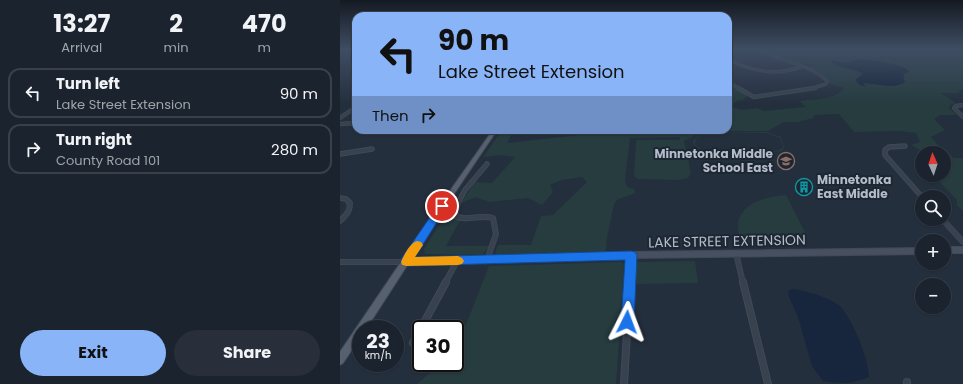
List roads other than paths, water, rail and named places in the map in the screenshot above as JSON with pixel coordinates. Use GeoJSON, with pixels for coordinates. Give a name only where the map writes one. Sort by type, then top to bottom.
{"type":"FeatureCollection","features":[{"type":"Feature","properties":{"kind":"main road"},"geometry":{"type":"LineString","coordinates":[[340,360],[492,134]]}},
{"type":"Feature","properties":{"kind":"street"},"geometry":{"type":"LineString","coordinates":[[732,84],[752,96],[814,89],[826,84],[826,81],[822,76],[801,67],[784,71],[762,72],[745,67]]}},
{"type":"Feature","properties":{"kind":"street"},"geometry":{"type":"LineString","coordinates":[[963,105],[956,106],[954,108],[963,117]]}},
{"type":"Feature","properties":{"kind":"street"},"geometry":{"type":"LineString","coordinates":[[340,118],[352,110]]}},
{"type":"Feature","properties":{"kind":"street"},"geometry":{"type":"LineString","coordinates":[[340,124],[352,123]]}},
{"type":"Feature","properties":{"kind":"street"},"geometry":{"type":"LineString","coordinates":[[905,146],[889,147],[885,150],[885,154],[916,190]]}},
{"type":"Feature","properties":{"kind":"street"},"geometry":{"type":"LineString","coordinates":[[340,154],[372,149]]}},
{"type":"Feature","properties":{"kind":"street"},"geometry":{"type":"LineString","coordinates":[[487,164],[483,167],[460,199],[456,208],[455,216],[465,219],[490,216],[493,218],[497,225],[497,236],[487,260]]}},
{"type":"Feature","properties":{"kind":"street"},"geometry":{"type":"LineString","coordinates":[[340,198],[350,202],[351,206],[349,211],[340,221]]}},
{"type":"Feature","properties":{"kind":"street"},"geometry":{"type":"LineString","coordinates":[[948,226],[963,242]]}},
{"type":"Feature","properties":{"kind":"street"},"geometry":{"type":"LineString","coordinates":[[951,250],[963,250]]}},
{"type":"Feature","properties":{"kind":"street","name":"LAKE STREET EXTENSION"},"geometry":{"type":"LineString","coordinates":[[340,262],[458,261],[736,253],[915,251]]}},
{"type":"Feature","properties":{"kind":"street"},"geometry":{"type":"LineString","coordinates":[[736,253],[768,384]]}},
{"type":"Feature","properties":{"kind":"street"},"geometry":{"type":"LineString","coordinates":[[624,384],[631,255]]}},
{"type":"Feature","properties":{"kind":"street"},"geometry":{"type":"LineString","coordinates":[[426,320],[458,261]]}},
{"type":"Feature","properties":{"kind":"water"},"geometry":{"type":"Polygon","coordinates":[[[842,67],[903,67],[910,72],[905,73],[903,77],[905,82],[896,86],[863,83],[866,87],[860,85],[855,80],[863,74],[855,70],[842,67]]]}},
{"type":"Feature","properties":{"kind":"water"},"geometry":{"type":"Polygon","coordinates":[[[792,289],[818,295],[841,307],[846,313],[860,340],[869,377],[846,383],[823,381],[812,366],[798,317],[789,297],[788,291],[792,289]]]}},
{"type":"Feature","properties":{"kind":"place","name":"Minnetonka Middle School East"},"geometry":{"type":"Point","coordinates":[786,161]}},
{"type":"Feature","properties":{"kind":"place","name":"Minnetonka East Middle"},"geometry":{"type":"Point","coordinates":[804,187]}}]}
